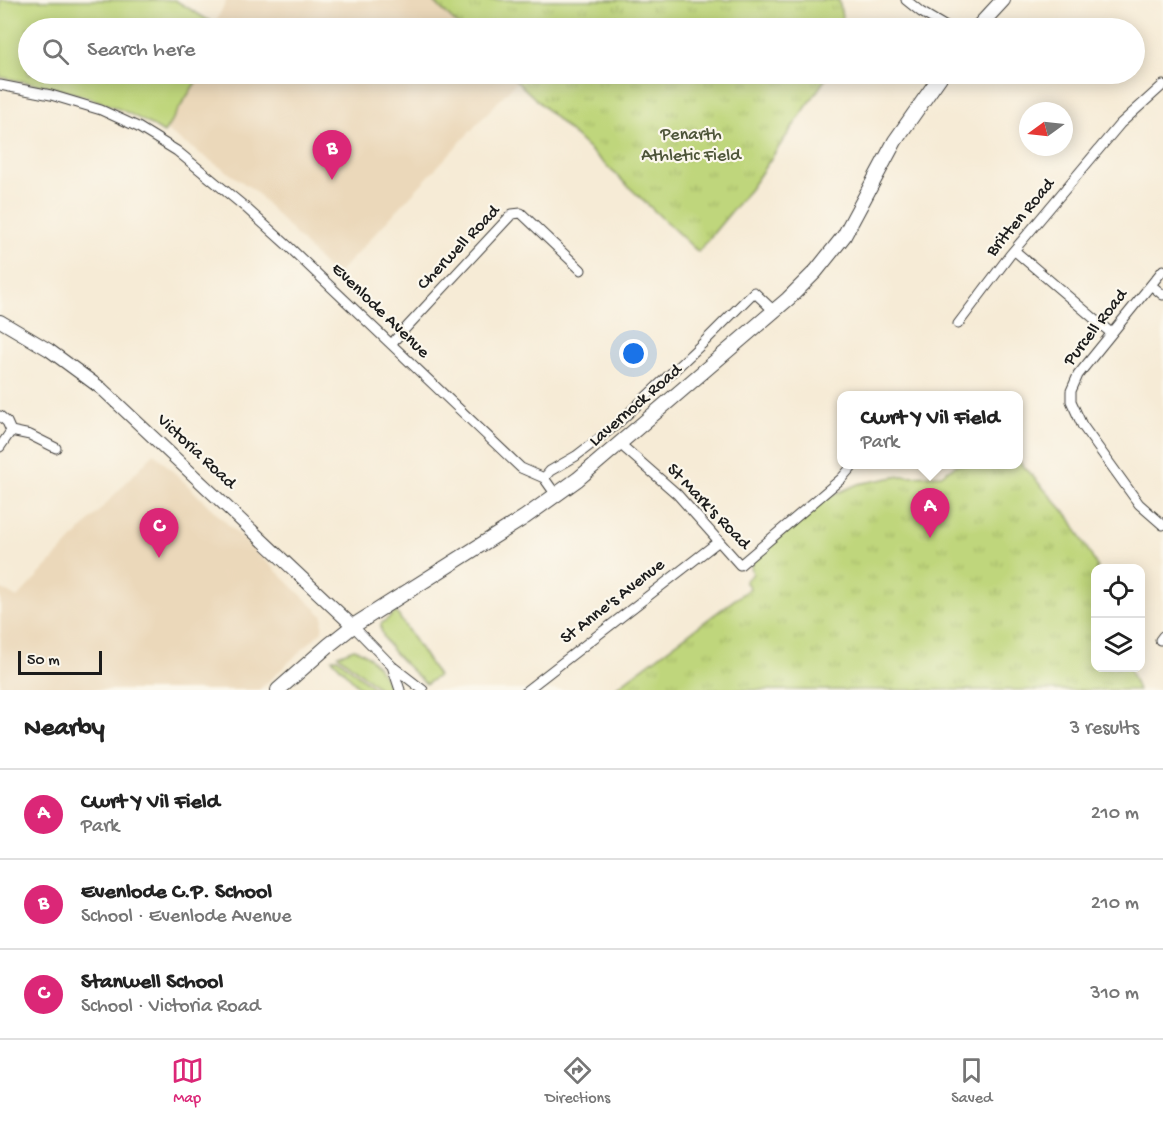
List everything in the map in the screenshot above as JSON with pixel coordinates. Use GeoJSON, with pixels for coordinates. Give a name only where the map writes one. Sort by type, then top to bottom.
{"type":"FeatureCollection","features":[{"type":"Feature","properties":{"kind":"main road"},"geometry":{"type":"LineString","coordinates":[[986,18],[1003,0]]}},
{"type":"Feature","properties":{"kind":"main road","name":"Lavernock Road"},"geometry":{"type":"LineString","coordinates":[[278,690],[354,626],[556,495],[620,444],[774,311],[816,271],[844,236],[895,141],[935,84]]}},
{"type":"Feature","properties":{"kind":"street"},"geometry":{"type":"LineString","coordinates":[[906,0],[931,18]]}},
{"type":"Feature","properties":{"kind":"street","name":"Britten Road"},"geometry":{"type":"LineString","coordinates":[[957,324],[1120,124],[1163,85]]}},
{"type":"Feature","properties":{"kind":"street","name":"Evenlode Avenue"},"geometry":{"type":"LineString","coordinates":[[1,89],[51,95],[101,110],[138,127],[177,152],[245,207],[521,468],[544,478],[556,495]]}},
{"type":"Feature","properties":{"kind":"street","name":"Cherwell Road"},"geometry":{"type":"LineString","coordinates":[[391,344],[512,214],[521,213],[581,270]]}},
{"type":"Feature","properties":{"kind":"street"},"geometry":{"type":"LineString","coordinates":[[1015,251],[1111,333]]}},
{"type":"Feature","properties":{"kind":"street","name":"Purcell Road"},"geometry":{"type":"LineString","coordinates":[[1163,270],[1078,375],[1071,391],[1071,401],[1082,425],[1134,498],[1147,513],[1163,525]]}},
{"type":"Feature","properties":{"kind":"street"},"geometry":{"type":"LineString","coordinates":[[1151,285],[1163,295]]}},
{"type":"Feature","properties":{"kind":"street"},"geometry":{"type":"LineString","coordinates":[[544,478],[550,471],[576,456],[615,426],[754,292],[774,311]]}},
{"type":"Feature","properties":{"kind":"street","name":"Victoria Road"},"geometry":{"type":"LineString","coordinates":[[0,321],[49,350],[102,389],[354,626]]}},
{"type":"Feature","properties":{"kind":"street"},"geometry":{"type":"LineString","coordinates":[[0,416],[7,422],[11,431]]}},
{"type":"Feature","properties":{"kind":"street"},"geometry":{"type":"LineString","coordinates":[[0,447],[11,431]]}},
{"type":"Feature","properties":{"kind":"street"},"geometry":{"type":"LineString","coordinates":[[11,431],[30,435],[56,448]]}},
{"type":"Feature","properties":{"kind":"street","name":"St Mark's Road"},"geometry":{"type":"LineString","coordinates":[[620,444],[677,494],[741,565],[850,469]]}},
{"type":"Feature","properties":{"kind":"street","name":"St Anne's Avenue"},"geometry":{"type":"LineString","coordinates":[[526,690],[719,541]]}},
{"type":"Feature","properties":{"kind":"street"},"geometry":{"type":"LineString","coordinates":[[354,626],[392,666],[421,690]]}},
{"type":"Feature","properties":{"kind":"street"},"geometry":{"type":"LineString","coordinates":[[392,666],[400,690]]}},
{"type":"Feature","properties":{"kind":"shaded area"},"geometry":{"type":"Polygon","coordinates":[[[227,0],[432,0],[451,18],[218,18],[227,0]]]}},
{"type":"Feature","properties":{"kind":"shaded area"},"geometry":{"type":"Polygon","coordinates":[[[195,84],[514,84],[335,277],[254,190],[165,130],[195,84]]]}},
{"type":"Feature","properties":{"kind":"shaded area"},"geometry":{"type":"Polygon","coordinates":[[[154,453],[323,616],[322,631],[259,690],[0,690],[0,588],[17,598],[154,453]]]}},
{"type":"Feature","properties":{"kind":"green space"},"geometry":{"type":"Polygon","coordinates":[[[0,0],[175,0],[205,18],[18,18],[18,81],[0,77],[0,0]]]}},
{"type":"Feature","properties":{"kind":"green space"},"geometry":{"type":"Polygon","coordinates":[[[432,0],[839,0],[842,18],[451,18],[432,0]]]}},
{"type":"Feature","properties":{"kind":"green space"},"geometry":{"type":"Polygon","coordinates":[[[34,84],[195,84],[164,133],[125,111],[105,103],[34,84]]]}},
{"type":"Feature","properties":{"kind":"green space","name":"Penarth Athletic Field"},"geometry":{"type":"Polygon","coordinates":[[[520,84],[822,84],[750,189],[698,252],[520,84]]]}},
{"type":"Feature","properties":{"kind":"green space"},"geometry":{"type":"Polygon","coordinates":[[[1023,465],[1070,518],[1096,564],[1091,564],[1091,672],[1131,672],[1138,690],[613,690],[750,588],[745,581],[753,574],[751,567],[754,559],[824,499],[858,484],[900,476],[941,475],[950,469],[1023,469],[1023,465]]]}},
{"type":"Feature","properties":{"kind":"green space"},"geometry":{"type":"Polygon","coordinates":[[[396,612],[438,676],[426,684],[385,640],[381,624],[396,612]]]}},
{"type":"Feature","properties":{"kind":"green space"},"geometry":{"type":"Polygon","coordinates":[[[354,649],[371,659],[381,671],[391,690],[381,690],[338,655],[354,649]]]}},
{"type":"Feature","properties":{"kind":"green space"},"geometry":{"type":"Polygon","coordinates":[[[337,658],[376,690],[362,690],[332,659],[337,658]]]}},
{"type":"Feature","properties":{"kind":"place","name":"Evenlode C.P. School"},"geometry":{"type":"Point","coordinates":[332,180]}},
{"type":"Feature","properties":{"kind":"place","name":"Cwrt Y Vil Field"},"geometry":{"type":"Point","coordinates":[930,538]}},
{"type":"Feature","properties":{"kind":"place","name":"Stanwell School"},"geometry":{"type":"Point","coordinates":[159,558]}}]}
